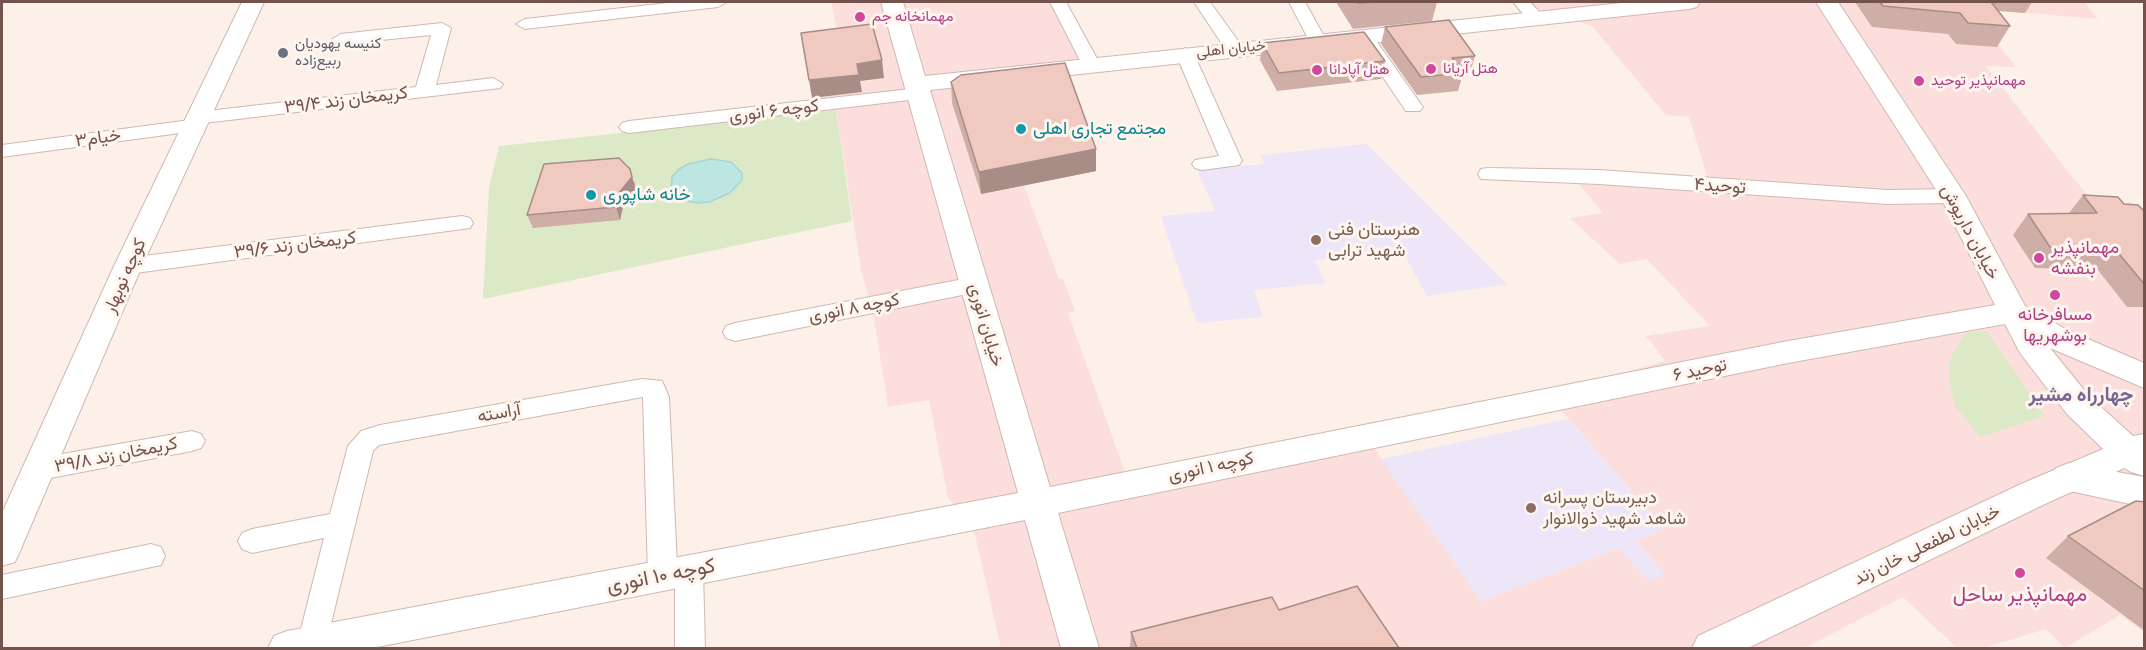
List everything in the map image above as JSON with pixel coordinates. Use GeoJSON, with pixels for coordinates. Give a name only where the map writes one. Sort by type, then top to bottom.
{"type":"FeatureCollection","features":[{"type":"Feature","properties":{"kind":"main road"},"geometry":{"type":"LineString","coordinates":[[2069,478],[2145,492]]}},
{"type":"Feature","properties":{"kind":"street","name":"کوچه نوبهار"},"geometry":{"type":"LineString","coordinates":[[2,551],[128,267],[253,2]]}},
{"type":"Feature","properties":{"kind":"street"},"geometry":{"type":"LineString","coordinates":[[525,24],[718,2]]}},
{"type":"Feature","properties":{"kind":"street","name":"خیابان انوری"},"geometry":{"type":"LineString","coordinates":[[892,2],[1036,504],[1080,648]]}},
{"type":"Feature","properties":{"kind":"street"},"geometry":{"type":"LineString","coordinates":[[1058,2],[1091,64]]}},
{"type":"Feature","properties":{"kind":"street"},"geometry":{"type":"LineString","coordinates":[[1202,2],[1235,49]]}},
{"type":"Feature","properties":{"kind":"street"},"geometry":{"type":"LineString","coordinates":[[1297,2],[1317,40]]}},
{"type":"Feature","properties":{"kind":"street","name":"خیابان اهلی"},"geometry":{"type":"LineString","coordinates":[[918,89],[1091,64],[1362,35],[1528,9],[1674,2]]}},
{"type":"Feature","properties":{"kind":"street","name":"خیابان داریوش"},"geometry":{"type":"LineString","coordinates":[[1827,2],[1953,196],[2031,345],[2078,405],[2139,453]]}},
{"type":"Feature","properties":{"kind":"street"},"geometry":{"type":"LineString","coordinates":[[341,39],[442,28],[425,90]]}},
{"type":"Feature","properties":{"kind":"street"},"geometry":{"type":"LineString","coordinates":[[1362,35],[1413,107]]}},
{"type":"Feature","properties":{"kind":"street"},"geometry":{"type":"LineString","coordinates":[[1185,54],[1232,161],[1202,164]]}},
{"type":"Feature","properties":{"kind":"street","name":"کریمخان زند ۳۹/۴"},"geometry":{"type":"LineString","coordinates":[[197,122],[425,90],[493,84]]}},
{"type":"Feature","properties":{"kind":"street","name":"کوچه ۶ انوری"},"geometry":{"type":"LineString","coordinates":[[629,127],[918,89]]}},
{"type":"Feature","properties":{"kind":"street","name":"خیام۳"},"geometry":{"type":"LineString","coordinates":[[2,151],[197,122]]}},
{"type":"Feature","properties":{"kind":"street","name":"توحید۴"},"geometry":{"type":"LineString","coordinates":[[1488,174],[1599,177],[1887,197],[1953,196]]}},
{"type":"Feature","properties":{"kind":"street","name":"کریمخان زند ۳۹/۶"},"geometry":{"type":"LineString","coordinates":[[128,267],[462,223]]}},
{"type":"Feature","properties":{"kind":"street","name":"کوچه ۸ انوری"},"geometry":{"type":"LineString","coordinates":[[735,332],[974,285]]}},
{"type":"Feature","properties":{"kind":"street"},"geometry":{"type":"LineString","coordinates":[[2013,312],[2056,338],[2145,376]]}},
{"type":"Feature","properties":{"kind":"street","name":"۶ توحید"},"geometry":{"type":"LineString","coordinates":[[1387,434],[1788,352],[2013,312]]}},
{"type":"Feature","properties":{"kind":"street","name":"آراسته"},"geometry":{"type":"LineString","coordinates":[[300,645],[343,523],[361,446],[370,438],[630,390],[653,388],[656,397],[676,574]]}},
{"type":"Feature","properties":{"kind":"street","name":"کوچه ۱ انوری"},"geometry":{"type":"LineString","coordinates":[[1036,504],[1387,434]]}},
{"type":"Feature","properties":{"kind":"street","name":"کریمخان زند ۳۹/۸"},"geometry":{"type":"LineString","coordinates":[[40,469],[192,441]]}},
{"type":"Feature","properties":{"kind":"street","name":"خیابان لطفعلی خان زند"},"geometry":{"type":"LineString","coordinates":[[1711,648],[2069,478],[2139,453]]}},
{"type":"Feature","properties":{"kind":"street","name":"کوچه ۱۰ انوری"},"geometry":{"type":"LineString","coordinates":[[300,645],[1036,504]]}},
{"type":"Feature","properties":{"kind":"street"},"geometry":{"type":"LineString","coordinates":[[252,541],[343,523]]}},
{"type":"Feature","properties":{"kind":"street"},"geometry":{"type":"LineString","coordinates":[[2,587],[151,556]]}},
{"type":"Feature","properties":{"kind":"street"},"geometry":{"type":"LineString","coordinates":[[676,574],[690,648]]}},
{"type":"Feature","properties":{"kind":"shaded area"},"geometry":{"type":"Polygon","coordinates":[[[831,2],[1062,2],[1094,61],[1059,65],[1096,171],[1024,186],[1059,279],[1063,279],[1075,311],[1068,313],[1125,472],[1210,476],[1370,442],[1481,601],[1619,548],[1649,581],[1664,573],[1636,541],[1664,529],[1560,409],[1553,393],[1665,361],[1646,336],[1710,326],[1647,259],[1620,264],[1570,218],[1603,213],[1578,183],[1708,179],[1689,117],[1666,115],[1592,26],[1530,6],[1526,2],[2084,2],[2098,19],[1970,8],[2016,67],[1986,66],[2073,178],[2110,221],[2144,223],[2144,632],[2120,615],[2065,648],[2046,629],[1983,648],[1957,648],[1903,597],[1804,648],[1001,648],[975,535],[948,498],[929,400],[888,407],[874,317],[861,270],[836,110],[815,112],[805,51],[841,46],[831,2]]]}},
{"type":"Feature","properties":{"kind":"shaded area","name":"هنرستان فنی شهید ترابی"},"geometry":{"type":"Polygon","coordinates":[[[1367,144],[1507,284],[1427,296],[1402,250],[1315,260],[1325,283],[1254,290],[1263,317],[1197,323],[1161,216],[1215,211],[1197,170],[1264,164],[1261,155],[1367,144]]]}},
{"type":"Feature","properties":{"kind":"shaded area","name":"دبیرستان پسرانه شاهد شهید ذوالانوار"},"geometry":{"type":"Polygon","coordinates":[[[1568,419],[1665,529],[1636,541],[1665,574],[1649,582],[1619,548],[1481,601],[1381,459],[1568,419]]]}},
{"type":"Feature","properties":{"kind":"green space"},"geometry":{"type":"Polygon","coordinates":[[[836,110],[852,221],[483,299],[489,188],[499,146],[836,110]]]}},
{"type":"Feature","properties":{"kind":"green space"},"geometry":{"type":"Polygon","coordinates":[[[1970,332],[1987,332],[2045,416],[1980,437],[1956,407],[1949,383],[1950,360],[1962,337],[1970,332]]]}},
{"type":"Feature","properties":{"kind":"water"},"geometry":{"type":"Polygon","coordinates":[[[711,159],[731,162],[742,173],[742,180],[730,193],[709,202],[697,203],[676,198],[671,192],[672,177],[678,170],[688,164],[711,159]]]}},
{"type":"Feature","properties":{"kind":"building"},"geometry":{"type":"Polygon","coordinates":[[[1880,2],[1991,2],[2010,26],[1968,23],[1960,13],[1883,6],[1880,2]]]}},
{"type":"Feature","properties":{"kind":"building"},"geometry":{"type":"Polygon","coordinates":[[[1449,20],[1475,56],[1452,58],[1463,73],[1421,77],[1385,27],[1449,20]]]}},
{"type":"Feature","properties":{"kind":"building"},"geometry":{"type":"Polygon","coordinates":[[[872,24],[882,60],[857,64],[859,75],[809,80],[801,33],[872,24]]]}},
{"type":"Feature","properties":{"kind":"building"},"geometry":{"type":"Polygon","coordinates":[[[1364,32],[1385,61],[1279,73],[1262,43],[1364,32]]]}},
{"type":"Feature","properties":{"kind":"building","name":"مجتمع تجاری اهلی"},"geometry":{"type":"Polygon","coordinates":[[[1065,63],[1096,149],[979,172],[951,82],[961,75],[1065,63]]]}},
{"type":"Feature","properties":{"kind":"building","name":"خانه شاپوری"},"geometry":{"type":"Polygon","coordinates":[[[619,158],[630,169],[632,177],[618,194],[616,207],[527,215],[544,164],[619,158]]]}},
{"type":"Feature","properties":{"kind":"building"},"geometry":{"type":"Polygon","coordinates":[[[2083,195],[2118,197],[2124,204],[2138,205],[2145,212],[2145,285],[2115,249],[2050,247],[2028,214],[2097,213],[2083,195]]]}},
{"type":"Feature","properties":{"kind":"building"},"geometry":{"type":"Polygon","coordinates":[[[2136,501],[2145,502],[2145,591],[2068,536],[2136,501]]]}},
{"type":"Feature","properties":{"kind":"building"},"geometry":{"type":"Polygon","coordinates":[[[1357,586],[1399,648],[1137,648],[1131,632],[1272,597],[1279,610],[1357,586]]]}},
{"type":"Feature","properties":{"kind":"place","name":"مهمانخانه جم"},"geometry":{"type":"Point","coordinates":[860,17]}},
{"type":"Feature","properties":{"kind":"place","name":"کنیسه یهودیان ربیع‌زاده"},"geometry":{"type":"Point","coordinates":[283,53]}},
{"type":"Feature","properties":{"kind":"place","name":"هتل آریانا"},"geometry":{"type":"Point","coordinates":[1431,69]}},
{"type":"Feature","properties":{"kind":"place","name":"هتل آپادانا"},"geometry":{"type":"Point","coordinates":[1317,70]}},
{"type":"Feature","properties":{"kind":"place","name":"مهمانپذیر توحید"},"geometry":{"type":"Point","coordinates":[1919,81]}},
{"type":"Feature","properties":{"kind":"place","name":"مجتمع تجاری اهلی"},"geometry":{"type":"Point","coordinates":[1021,129]}},
{"type":"Feature","properties":{"kind":"place","name":"خانه شاپوری"},"geometry":{"type":"Point","coordinates":[591,195]}},
{"type":"Feature","properties":{"kind":"place","name":"هنرستان فنی شهید ترابی"},"geometry":{"type":"Point","coordinates":[1316,240]}},
{"type":"Feature","properties":{"kind":"place","name":"مهمانپذیر بنفشه"},"geometry":{"type":"Point","coordinates":[2039,258]}},
{"type":"Feature","properties":{"kind":"place","name":"مسافرخانه بوشهریها"},"geometry":{"type":"Point","coordinates":[2055,295]}},
{"type":"Feature","properties":{"kind":"place","name":"دبیرستان پسرانه شاهد شهید ذوالانوار"},"geometry":{"type":"Point","coordinates":[1531,508]}},
{"type":"Feature","properties":{"kind":"place","name":"مهمانپذیر ساحل"},"geometry":{"type":"Point","coordinates":[2020,573]}},
{"type":"Feature","properties":{"kind":"district","name":"چهارراه مشیر"},"geometry":{"type":"Point","coordinates":[2081,395]}}]}
